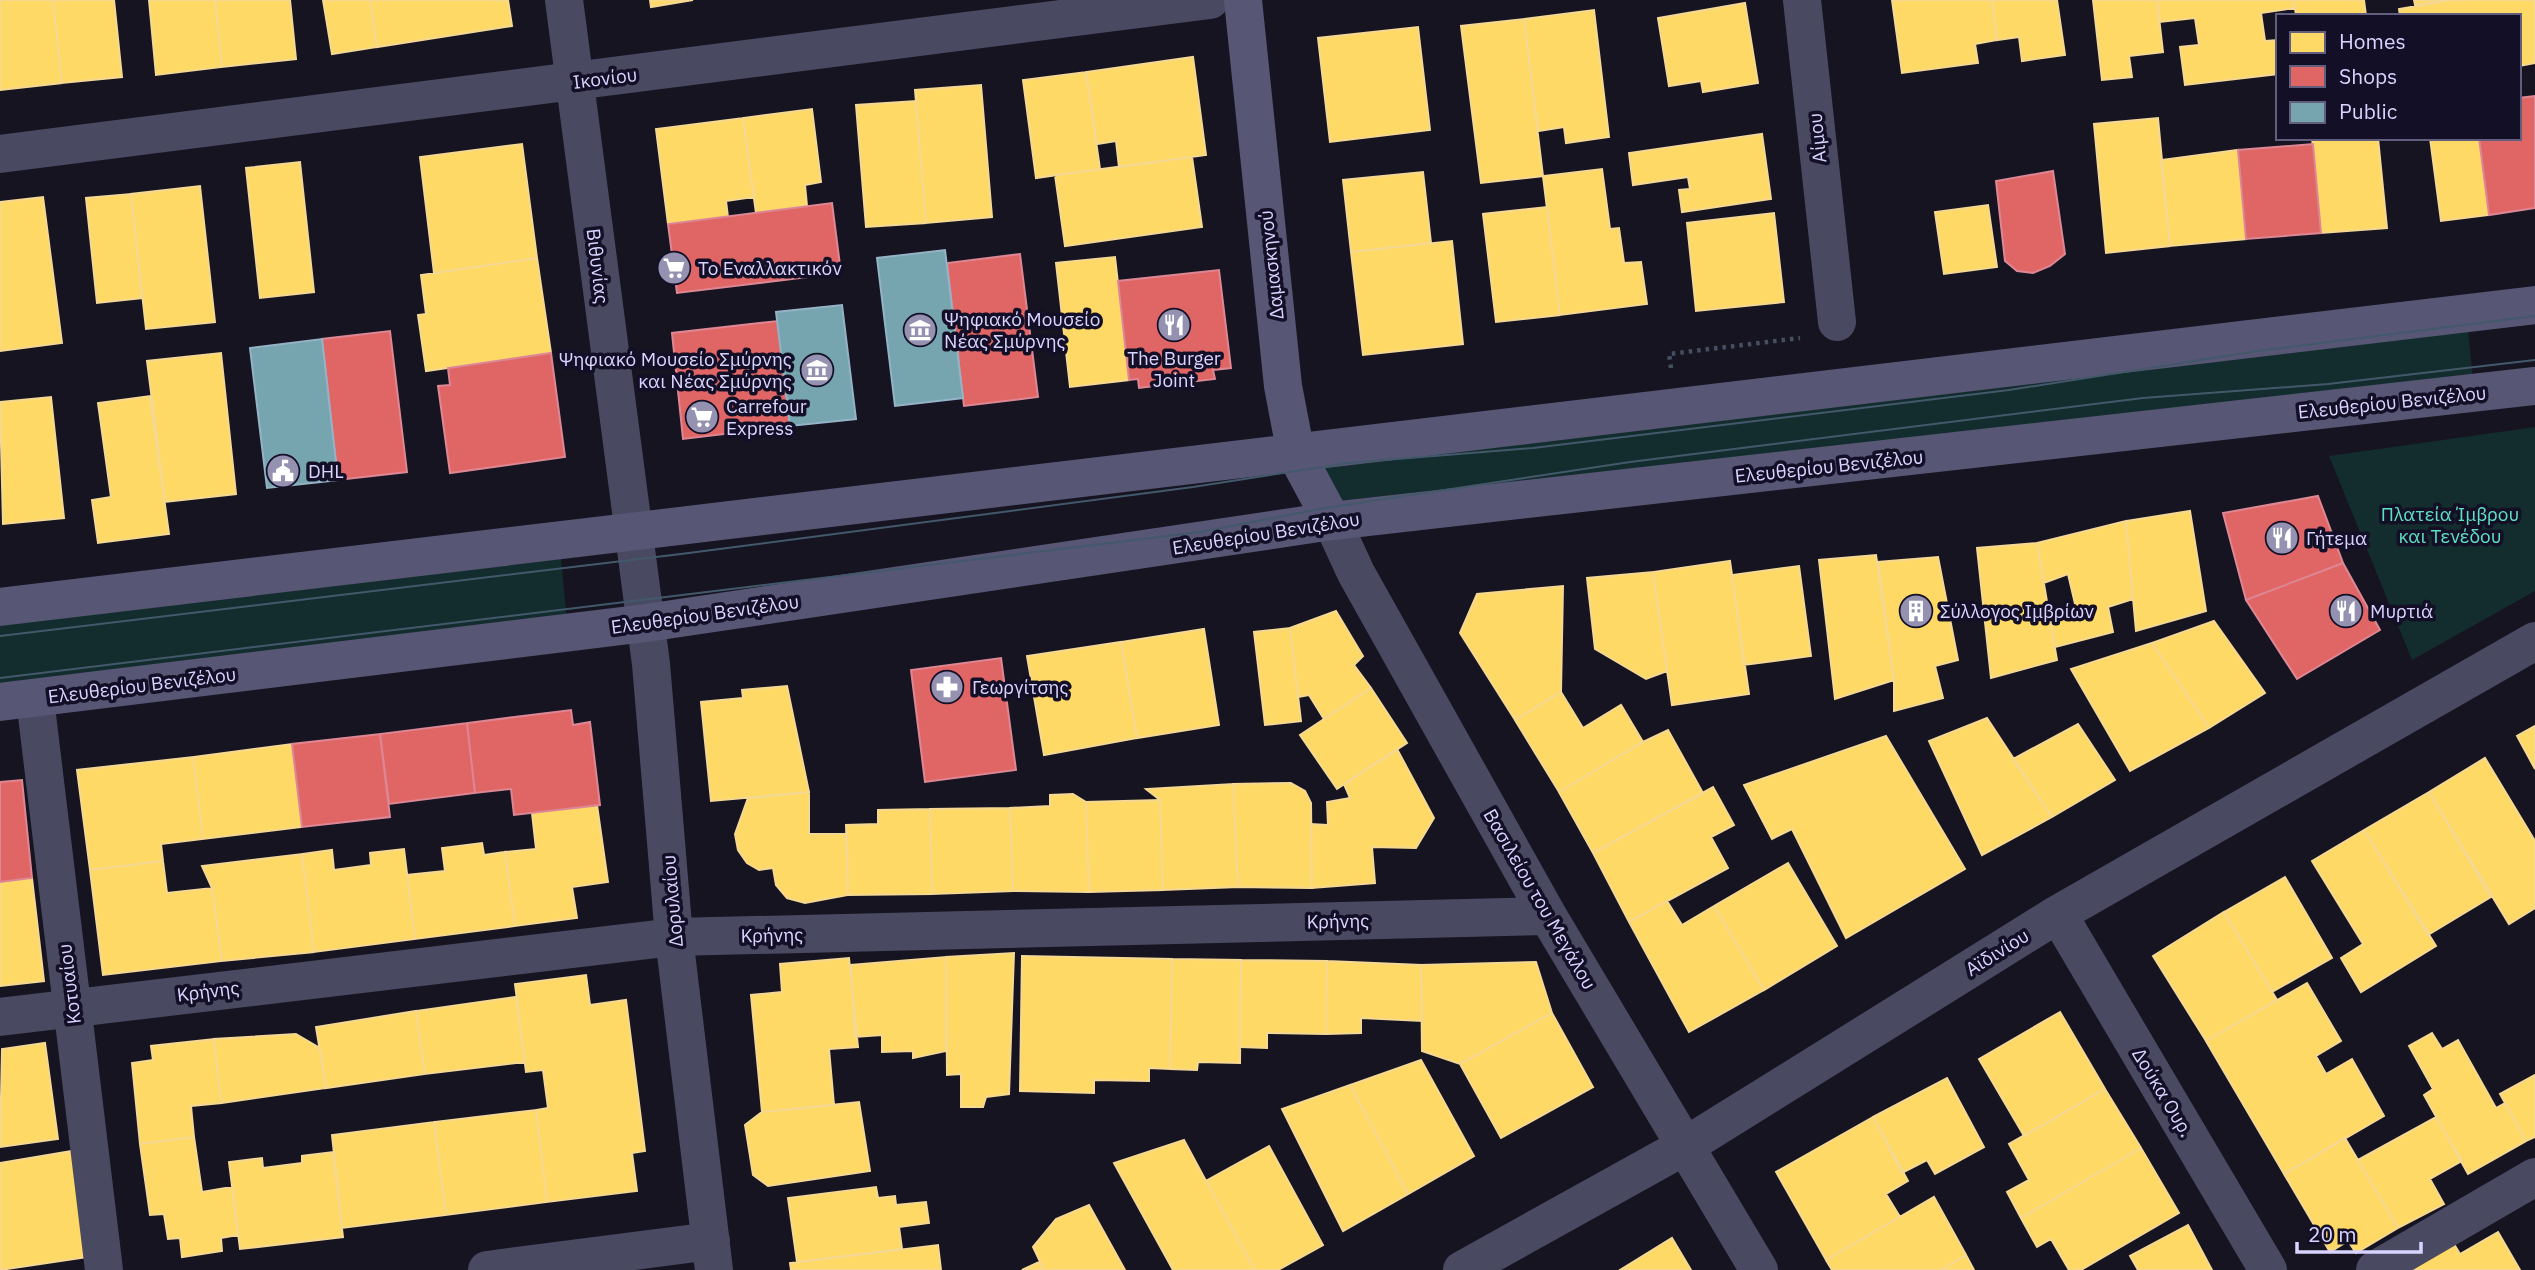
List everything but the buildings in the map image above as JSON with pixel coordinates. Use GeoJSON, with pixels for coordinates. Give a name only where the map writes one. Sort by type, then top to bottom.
{"type":"FeatureCollection","features":[{"type":"Feature","properties":{"kind":"main road","name":"Δαμασκηνού"},"geometry":{"type":"LineString","coordinates":[[1243,0],[1283,386],[1296,454],[1332,521]]}},
{"type":"Feature","properties":{"kind":"main road"},"geometry":{"type":"LineString","coordinates":[[0,607],[2535,305]]}},
{"type":"Feature","properties":{"kind":"main road","name":"Ελευθερίου Βενιζέλου"},"geometry":{"type":"LineString","coordinates":[[18,701],[646,623],[1332,521],[2535,386]]}},
{"type":"Feature","properties":{"kind":"street","name":"Βιθυνίας"},"geometry":{"type":"LineString","coordinates":[[564,0],[631,532]]}},
{"type":"Feature","properties":{"kind":"street","name":"Ικονίου"},"geometry":{"type":"LineString","coordinates":[[0,154],[1210,0]]}},
{"type":"Feature","properties":{"kind":"street","name":"Αίμου"},"geometry":{"type":"LineString","coordinates":[[1802,0],[1837,322]]}},
{"type":"Feature","properties":{"kind":"street","name":"Βασιλείου του Μεγάλου"},"geometry":{"type":"LineString","coordinates":[[1332,521],[1356,573],[1548,916],[1687,1145],[1759,1270]]}},
{"type":"Feature","properties":{"kind":"street","name":"Δορυλαίου"},"geometry":{"type":"LineString","coordinates":[[631,532],[646,623],[674,937],[712,1255]]}},
{"type":"Feature","properties":{"kind":"street","name":"Αϊδινίου"},"geometry":{"type":"LineString","coordinates":[[1462,1270],[1687,1145],[2058,914],[2535,641]]}},
{"type":"Feature","properties":{"kind":"street","name":"Κοτυαίου"},"geometry":{"type":"LineString","coordinates":[[18,701],[72,1007],[104,1270]]}},
{"type":"Feature","properties":{"kind":"street","name":"Δούκα Ουρ."},"geometry":{"type":"LineString","coordinates":[[2058,914],[2268,1270]]}},
{"type":"Feature","properties":{"kind":"street","name":"Κρήνης"},"geometry":{"type":"LineString","coordinates":[[0,1017],[674,937],[1548,916]]}},
{"type":"Feature","properties":{"kind":"street"},"geometry":{"type":"LineString","coordinates":[[2375,1270],[2535,1177]]}},
{"type":"Feature","properties":{"kind":"street"},"geometry":{"type":"LineString","coordinates":[[487,1270],[712,1255]]}},
{"type":"Feature","properties":{"kind":"path"},"geometry":{"type":"LineString","coordinates":[[1714,347],[1840,334],[1837,322]]}},
{"type":"Feature","properties":{"kind":"green space"},"geometry":{"type":"Polygon","coordinates":[[[2467,320],[2473,381],[1340,513],[1306,459],[2467,320]]]}},
{"type":"Feature","properties":{"kind":"green space","name":"Πλατεία Ίμβρου και Τενέδου"},"geometry":{"type":"Polygon","coordinates":[[[2535,427],[2535,591],[2412,660],[2329,456],[2535,427]]]}},
{"type":"Feature","properties":{"kind":"green space"},"geometry":{"type":"Polygon","coordinates":[[[561,558],[567,622],[0,690],[0,625],[561,558]]]}},
{"type":"Feature","properties":{"kind":"tram line"},"geometry":{"type":"LineString","coordinates":[[0,636],[681,554],[1193,487],[1348,463],[1533,448],[2009,390],[2258,351],[2535,316]]}},
{"type":"Feature","properties":{"kind":"tram line"},"geometry":{"type":"LineString","coordinates":[[0,678],[1200,532],[1325,508],[1630,462],[2143,398],[2328,384],[2535,360]]}},
{"type":"Feature","properties":{"kind":"place","name":"Το Εναλλακτικόν"},"geometry":{"type":"Point","coordinates":[674,268]}},
{"type":"Feature","properties":{"kind":"place","name":"The Burger Joint"},"geometry":{"type":"Point","coordinates":[1174,325]}},
{"type":"Feature","properties":{"kind":"place","name":"Ψηφιακό Μουσείο Νέας Σμύρνης"},"geometry":{"type":"Point","coordinates":[920,330]}},
{"type":"Feature","properties":{"kind":"place","name":"Ψηφιακό Μουσείο Σμύρνης και Νέας Σμύρνης"},"geometry":{"type":"Point","coordinates":[817,370]}},
{"type":"Feature","properties":{"kind":"place","name":"Carrefour Express"},"geometry":{"type":"Point","coordinates":[702,417]}},
{"type":"Feature","properties":{"kind":"place","name":"DHL"},"geometry":{"type":"Point","coordinates":[283,471]}},
{"type":"Feature","properties":{"kind":"place","name":"Γήτεμα"},"geometry":{"type":"Point","coordinates":[2282,538]}},
{"type":"Feature","properties":{"kind":"place","name":"Σύλλογος Ιμβρίων"},"geometry":{"type":"Point","coordinates":[1916,611]}},
{"type":"Feature","properties":{"kind":"place","name":"Μυρτιά"},"geometry":{"type":"Point","coordinates":[2346,611]}},
{"type":"Feature","properties":{"kind":"place","name":"Γεωργίτσης"},"geometry":{"type":"Point","coordinates":[947,687]}}]}
